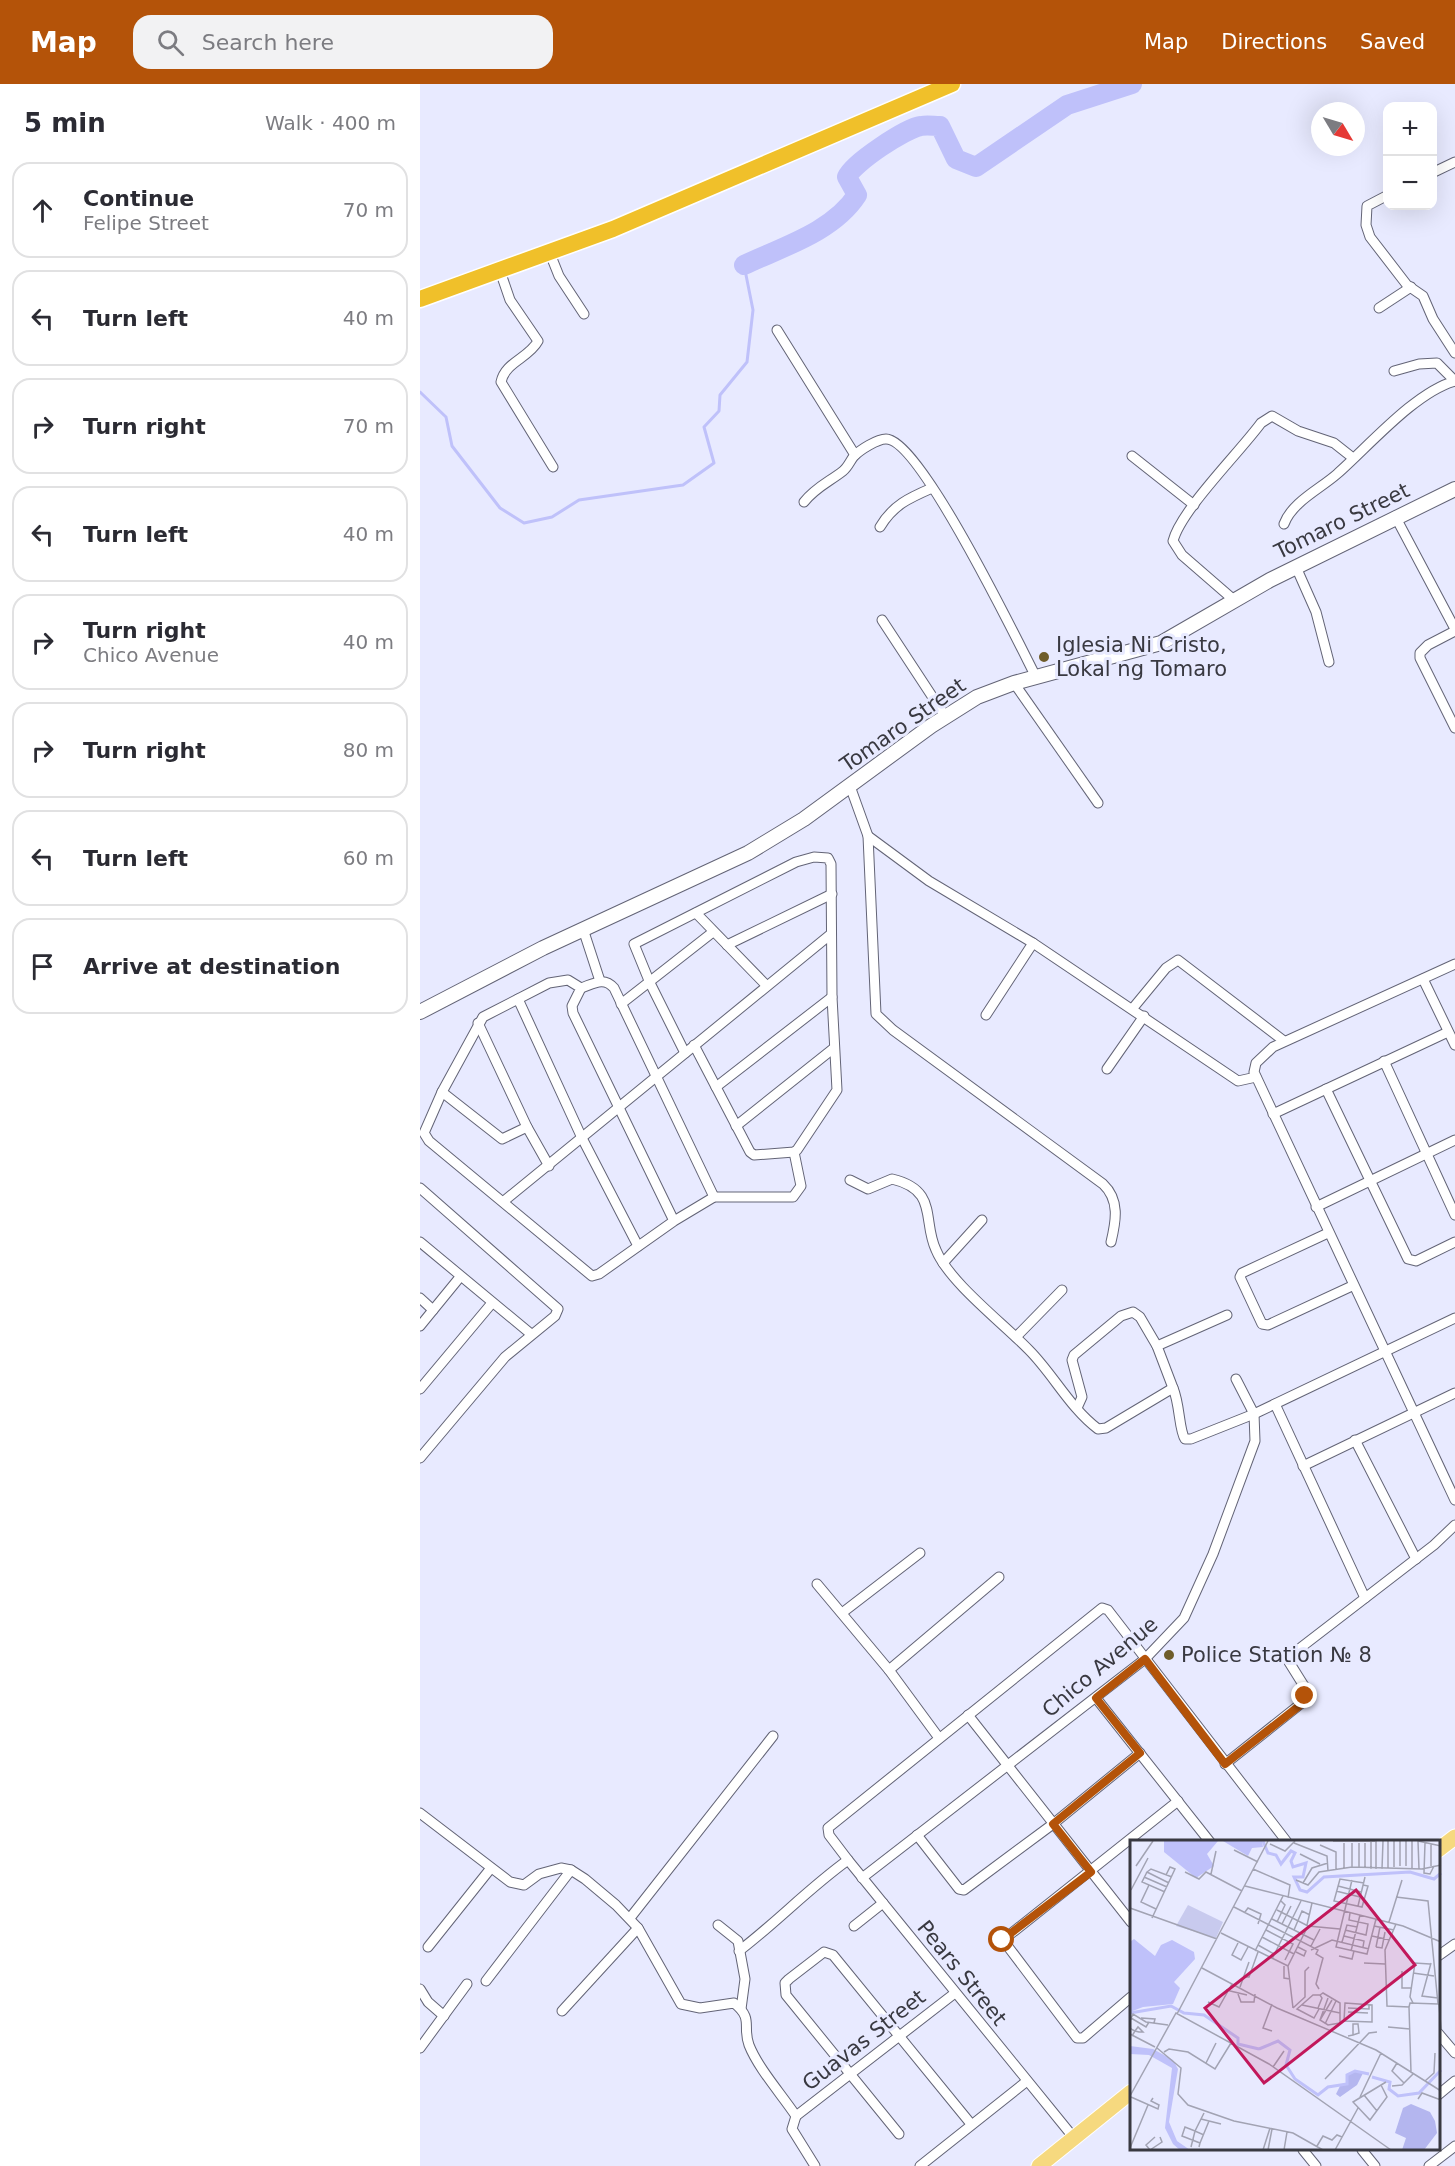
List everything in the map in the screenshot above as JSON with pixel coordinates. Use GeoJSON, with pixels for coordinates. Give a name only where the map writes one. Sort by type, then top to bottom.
{"type":"FeatureCollection","features":[{"type":"Feature","properties":{"kind":"highway"},"geometry":{"type":"LineString","coordinates":[[548,250],[931,84]]}},
{"type":"Feature","properties":{"kind":"highway"},"geometry":{"type":"LineString","coordinates":[[420,290],[548,250],[791,155],[952,84]]}},
{"type":"Feature","properties":{"kind":"highway"},"geometry":{"type":"LineString","coordinates":[[420,299],[498,267]]}},
{"type":"Feature","properties":{"kind":"main road"},"geometry":{"type":"LineString","coordinates":[[1440,1848],[1455,1837]]}},
{"type":"Feature","properties":{"kind":"main road"},"geometry":{"type":"LineString","coordinates":[[1039,2166],[1130,2093]]}},
{"type":"Feature","properties":{"kind":"street"},"geometry":{"type":"LineString","coordinates":[[1437,171],[1455,162]]}},
{"type":"Feature","properties":{"kind":"street"},"geometry":{"type":"LineString","coordinates":[[1383,198],[1366,206],[1367,230],[1385,258],[1427,302],[1433,319],[1455,353]]}},
{"type":"Feature","properties":{"kind":"street"},"geometry":{"type":"LineString","coordinates":[[548,250],[559,276],[584,314]]}},
{"type":"Feature","properties":{"kind":"street"},"geometry":{"type":"LineString","coordinates":[[498,267],[510,300],[538,341],[535,348],[506,369],[501,382],[553,467]]}},
{"type":"Feature","properties":{"kind":"street"},"geometry":{"type":"LineString","coordinates":[[1379,308],[1411,287]]}},
{"type":"Feature","properties":{"kind":"street"},"geometry":{"type":"LineString","coordinates":[[777,330],[855,455]]}},
{"type":"Feature","properties":{"kind":"street"},"geometry":{"type":"LineString","coordinates":[[1284,524],[1289,513],[1416,404],[1455,381],[1437,363],[1419,364],[1394,371]]}},
{"type":"Feature","properties":{"kind":"street"},"geometry":{"type":"LineString","coordinates":[[1235,601],[1182,555],[1173,541],[1176,531],[1194,505],[1267,418],[1272,416],[1298,431],[1334,443],[1353,458]]}},
{"type":"Feature","properties":{"kind":"street"},"geometry":{"type":"LineString","coordinates":[[804,502],[817,486],[842,472],[855,455],[884,439],[892,440],[921,468],[974,556],[1036,677]]}},
{"type":"Feature","properties":{"kind":"street"},"geometry":{"type":"LineString","coordinates":[[1132,456],[1194,505]]}},
{"type":"Feature","properties":{"kind":"street"},"geometry":{"type":"LineString","coordinates":[[880,527],[891,510],[902,500],[932,488]]}},
{"type":"Feature","properties":{"kind":"street","name":"Tomaro Street"},"geometry":{"type":"LineString","coordinates":[[420,1011],[583,929],[748,853],[804,819],[945,716],[977,697],[1014,683],[1161,643],[1296,567],[1395,516],[1455,489]]}},
{"type":"Feature","properties":{"kind":"street"},"geometry":{"type":"LineString","coordinates":[[1395,516],[1455,630],[1428,645],[1420,653],[1420,658],[1455,728]]}},
{"type":"Feature","properties":{"kind":"street"},"geometry":{"type":"LineString","coordinates":[[1296,567],[1316,612],[1329,662]]}},
{"type":"Feature","properties":{"kind":"street"},"geometry":{"type":"LineString","coordinates":[[882,620],[945,716]]}},
{"type":"Feature","properties":{"kind":"street"},"geometry":{"type":"LineString","coordinates":[[1014,683],[1098,803]]}},
{"type":"Feature","properties":{"kind":"street"},"geometry":{"type":"LineString","coordinates":[[850,786],[868,836],[876,1014],[893,1030],[1103,1184],[1114,1200],[1115,1226],[1111,1242]]}},
{"type":"Feature","properties":{"kind":"street"},"geometry":{"type":"LineString","coordinates":[[868,836],[929,880],[1033,943],[1133,1008],[1238,1081],[1256,1077]]}},
{"type":"Feature","properties":{"kind":"street"},"geometry":{"type":"LineString","coordinates":[[581,988],[568,980],[558,981],[490,1013],[478,1023],[424,1128],[426,1137],[592,1276],[599,1274],[674,1221],[714,1197],[793,1197],[801,1186],[794,1152],[833,1099],[837,1090],[832,997],[831,864],[828,858],[814,857],[771,873],[634,944],[650,983],[685,1053]]}},
{"type":"Feature","properties":{"kind":"street"},"geometry":{"type":"LineString","coordinates":[[727,945],[832,894]]}},
{"type":"Feature","properties":{"kind":"street"},"geometry":{"type":"LineString","coordinates":[[696,913],[766,985]]}},
{"type":"Feature","properties":{"kind":"street"},"geometry":{"type":"LineString","coordinates":[[583,929],[600,981]]}},
{"type":"Feature","properties":{"kind":"street"},"geometry":{"type":"LineString","coordinates":[[621,1004],[713,932]]}},
{"type":"Feature","properties":{"kind":"street"},"geometry":{"type":"LineString","coordinates":[[504,1201],[831,934]]}},
{"type":"Feature","properties":{"kind":"street"},"geometry":{"type":"LineString","coordinates":[[986,1015],[1033,943]]}},
{"type":"Feature","properties":{"kind":"street"},"geometry":{"type":"LineString","coordinates":[[1133,1008],[1167,968],[1178,960],[1284,1041]]}},
{"type":"Feature","properties":{"kind":"street"},"geometry":{"type":"LineString","coordinates":[[1455,964],[1284,1041],[1256,1063],[1256,1077],[1352,1286],[1455,1500]]}},
{"type":"Feature","properties":{"kind":"street"},"geometry":{"type":"LineString","coordinates":[[1273,1114],[1383,1061],[1452,1038],[1423,979]]}},
{"type":"Feature","properties":{"kind":"street"},"geometry":{"type":"LineString","coordinates":[[674,1221],[573,1013],[572,1006],[581,988],[600,981],[610,983],[714,1197]]}},
{"type":"Feature","properties":{"kind":"street"},"geometry":{"type":"LineString","coordinates":[[716,1087],[832,997]]}},
{"type":"Feature","properties":{"kind":"street"},"geometry":{"type":"LineString","coordinates":[[518,999],[582,1138],[638,1246]]}},
{"type":"Feature","properties":{"kind":"street"},"geometry":{"type":"LineString","coordinates":[[1107,1070],[1144,1016]]}},
{"type":"Feature","properties":{"kind":"street"},"geometry":{"type":"LineString","coordinates":[[478,1023],[527,1127],[549,1166]]}},
{"type":"Feature","properties":{"kind":"street"},"geometry":{"type":"LineString","coordinates":[[694,1045],[747,1148],[754,1155],[794,1152]]}},
{"type":"Feature","properties":{"kind":"street"},"geometry":{"type":"LineString","coordinates":[[736,1126],[834,1048]]}},
{"type":"Feature","properties":{"kind":"street"},"geometry":{"type":"LineString","coordinates":[[1383,1061],[1455,1215]]}},
{"type":"Feature","properties":{"kind":"street"},"geometry":{"type":"LineString","coordinates":[[1326,1089],[1411,1261],[1455,1242]]}},
{"type":"Feature","properties":{"kind":"street"},"geometry":{"type":"LineString","coordinates":[[442,1092],[502,1139],[527,1127]]}},
{"type":"Feature","properties":{"kind":"street"},"geometry":{"type":"LineString","coordinates":[[1316,1207],[1455,1140]]}},
{"type":"Feature","properties":{"kind":"street"},"geometry":{"type":"LineString","coordinates":[[850,1180],[868,1189],[892,1179],[919,1192],[929,1215],[935,1250],[943,1263],[988,1311],[1017,1337],[1077,1408],[1098,1429],[1106,1428],[1173,1388]]}},
{"type":"Feature","properties":{"kind":"street"},"geometry":{"type":"LineString","coordinates":[[420,1188],[557,1307],[558,1312],[496,1367],[420,1458]]}},
{"type":"Feature","properties":{"kind":"street"},"geometry":{"type":"LineString","coordinates":[[943,1263],[982,1220]]}},
{"type":"Feature","properties":{"kind":"street"},"geometry":{"type":"LineString","coordinates":[[1328,1233],[1242,1273],[1240,1277],[1248,1296],[1262,1324],[1268,1325],[1352,1286]]}},
{"type":"Feature","properties":{"kind":"street"},"geometry":{"type":"LineString","coordinates":[[420,1242],[531,1334]]}},
{"type":"Feature","properties":{"kind":"street"},"geometry":{"type":"LineString","coordinates":[[420,1326],[460,1276]]}},
{"type":"Feature","properties":{"kind":"street"},"geometry":{"type":"LineString","coordinates":[[1017,1337],[1062,1290]]}},
{"type":"Feature","properties":{"kind":"street"},"geometry":{"type":"LineString","coordinates":[[420,1298],[433,1310]]}},
{"type":"Feature","properties":{"kind":"street"},"geometry":{"type":"LineString","coordinates":[[420,1389],[492,1303]]}},
{"type":"Feature","properties":{"kind":"street"},"geometry":{"type":"LineString","coordinates":[[1077,1408],[1082,1397],[1072,1360],[1074,1355],[1121,1316],[1133,1312],[1140,1317],[1157,1346],[1180,1409],[1181,1433],[1188,1440],[1254,1414],[1455,1318]]}},
{"type":"Feature","properties":{"kind":"street"},"geometry":{"type":"LineString","coordinates":[[1157,1346],[1227,1315]]}},
{"type":"Feature","properties":{"kind":"street","name":"Chico Avenue"},"geometry":{"type":"LineString","coordinates":[[862,1878],[1145,1659],[1184,1618],[1213,1554],[1255,1441],[1254,1414],[1236,1379]]}},
{"type":"Feature","properties":{"kind":"street"},"geometry":{"type":"LineString","coordinates":[[1303,1466],[1455,1393]]}},
{"type":"Feature","properties":{"kind":"street"},"geometry":{"type":"LineString","coordinates":[[1275,1404],[1365,1598]]}},
{"type":"Feature","properties":{"kind":"street"},"geometry":{"type":"LineString","coordinates":[[1355,1440],[1416,1558]]}},
{"type":"Feature","properties":{"kind":"street"},"geometry":{"type":"LineString","coordinates":[[1225,1764],[1303,1701],[1305,1690],[1290,1667],[1291,1657],[1455,1525]]}},
{"type":"Feature","properties":{"kind":"street"},"geometry":{"type":"LineString","coordinates":[[842,1613],[920,1553]]}},
{"type":"Feature","properties":{"kind":"street"},"geometry":{"type":"LineString","coordinates":[[889,1670],[999,1577]]}},
{"type":"Feature","properties":{"kind":"street"},"geometry":{"type":"LineString","coordinates":[[817,1584],[889,1670],[939,1738],[1102,1608],[1108,1610],[1285,1840]]}},
{"type":"Feature","properties":{"kind":"street"},"geometry":{"type":"LineString","coordinates":[[1096,1698],[1208,1840]]}},
{"type":"Feature","properties":{"kind":"street"},"geometry":{"type":"LineString","coordinates":[[968,1715],[1130,1920]]}},
{"type":"Feature","properties":{"kind":"street"},"geometry":{"type":"LineString","coordinates":[[630,1918],[773,1736]]}},
{"type":"Feature","properties":{"kind":"street","name":"Pears Street"},"geometry":{"type":"LineString","coordinates":[[939,1738],[828,1828],[829,1835],[1074,2138]]}},
{"type":"Feature","properties":{"kind":"street"},"geometry":{"type":"LineString","coordinates":[[917,1835],[958,1889],[964,1890],[1053,1824],[1140,1753]]}},
{"type":"Feature","properties":{"kind":"street"},"geometry":{"type":"LineString","coordinates":[[1130,1840],[1178,1801]]}},
{"type":"Feature","properties":{"kind":"street"},"geometry":{"type":"LineString","coordinates":[[420,1813],[491,1868],[517,1885],[524,1885],[549,1870],[571,1870],[600,1891],[630,1918],[681,2004],[700,2008],[734,2003],[741,2009],[746,2016],[747,2036],[752,2050],[796,2116],[792,2129],[815,2166]]}},
{"type":"Feature","properties":{"kind":"street"},"geometry":{"type":"LineString","coordinates":[[1130,1840],[1002,1940],[1077,2038],[1083,2038],[1130,1998]]}},
{"type":"Feature","properties":{"kind":"street"},"geometry":{"type":"LineString","coordinates":[[739,1951],[775,1924],[812,1886],[848,1860]]}},
{"type":"Feature","properties":{"kind":"street"},"geometry":{"type":"LineString","coordinates":[[428,1947],[491,1868]]}},
{"type":"Feature","properties":{"kind":"street"},"geometry":{"type":"LineString","coordinates":[[486,1981],[571,1870]]}},
{"type":"Feature","properties":{"kind":"street"},"geometry":{"type":"LineString","coordinates":[[854,1926],[883,1903]]}},
{"type":"Feature","properties":{"kind":"street"},"geometry":{"type":"LineString","coordinates":[[718,1925],[734,1935],[739,1951],[745,1979],[741,2009]]}},
{"type":"Feature","properties":{"kind":"street"},"geometry":{"type":"LineString","coordinates":[[562,2011],[638,1929]]}},
{"type":"Feature","properties":{"kind":"street"},"geometry":{"type":"LineString","coordinates":[[1440,1955],[1455,1944]]}},
{"type":"Feature","properties":{"kind":"street"},"geometry":{"type":"LineString","coordinates":[[899,2134],[786,1995],[785,1983],[789,1978],[829,1952],[971,2124]]}},
{"type":"Feature","properties":{"kind":"street"},"geometry":{"type":"LineString","coordinates":[[420,2048],[467,1984]]}},
{"type":"Feature","properties":{"kind":"street"},"geometry":{"type":"LineString","coordinates":[[420,1989],[428,2002],[444,2016]]}},
{"type":"Feature","properties":{"kind":"street","name":"Guavas Street"},"geometry":{"type":"LineString","coordinates":[[796,2116],[955,1993]]}},
{"type":"Feature","properties":{"kind":"street"},"geometry":{"type":"LineString","coordinates":[[1440,2035],[1455,2053]]}},
{"type":"Feature","properties":{"kind":"street"},"geometry":{"type":"LineString","coordinates":[[920,2166],[1027,2081]]}},
{"type":"Feature","properties":{"kind":"street"},"geometry":{"type":"LineString","coordinates":[[1440,2093],[1455,2081]]}},
{"type":"Feature","properties":{"kind":"street"},"geometry":{"type":"LineString","coordinates":[[1429,2166],[1455,2146]]}},
{"type":"Feature","properties":{"kind":"street"},"geometry":{"type":"LineString","coordinates":[[1304,2151],[1316,2166]]}},
{"type":"Feature","properties":{"kind":"street"},"geometry":{"type":"LineString","coordinates":[[1368,2152],[1373,2166]]}},
{"type":"Feature","properties":{"kind":"waterway"},"geometry":{"type":"LineString","coordinates":[[744,265],[806,237],[835,219],[857,195],[847,177],[851,171],[881,147],[914,128],[940,126],[956,159],[976,167],[1067,105],[1132,84]]}},
{"type":"Feature","properties":{"kind":"waterway"},"geometry":{"type":"LineString","coordinates":[[420,392],[446,417],[452,446],[500,508],[524,523],[552,517],[579,500],[683,485],[714,463],[704,427],[719,411],[720,395],[747,362],[753,310],[744,265]]}},
{"type":"Feature","properties":{"kind":"place","name":"Iglesia Ni Cristo, Lokal ng Tomaro"},"geometry":{"type":"Point","coordinates":[1044,657]}},
{"type":"Feature","properties":{"kind":"place","name":"Police Station № 8"},"geometry":{"type":"Point","coordinates":[1169,1655]}},
{"type":"Feature","properties":{"kind":"route"},"geometry":{"type":"LineString","coordinates":[[1002,1940],[1091,1872],[1053,1824],[1140,1753],[1096,1698],[1145,1659],[1225,1764],[1299,1706],[1305,1696]]}}]}
